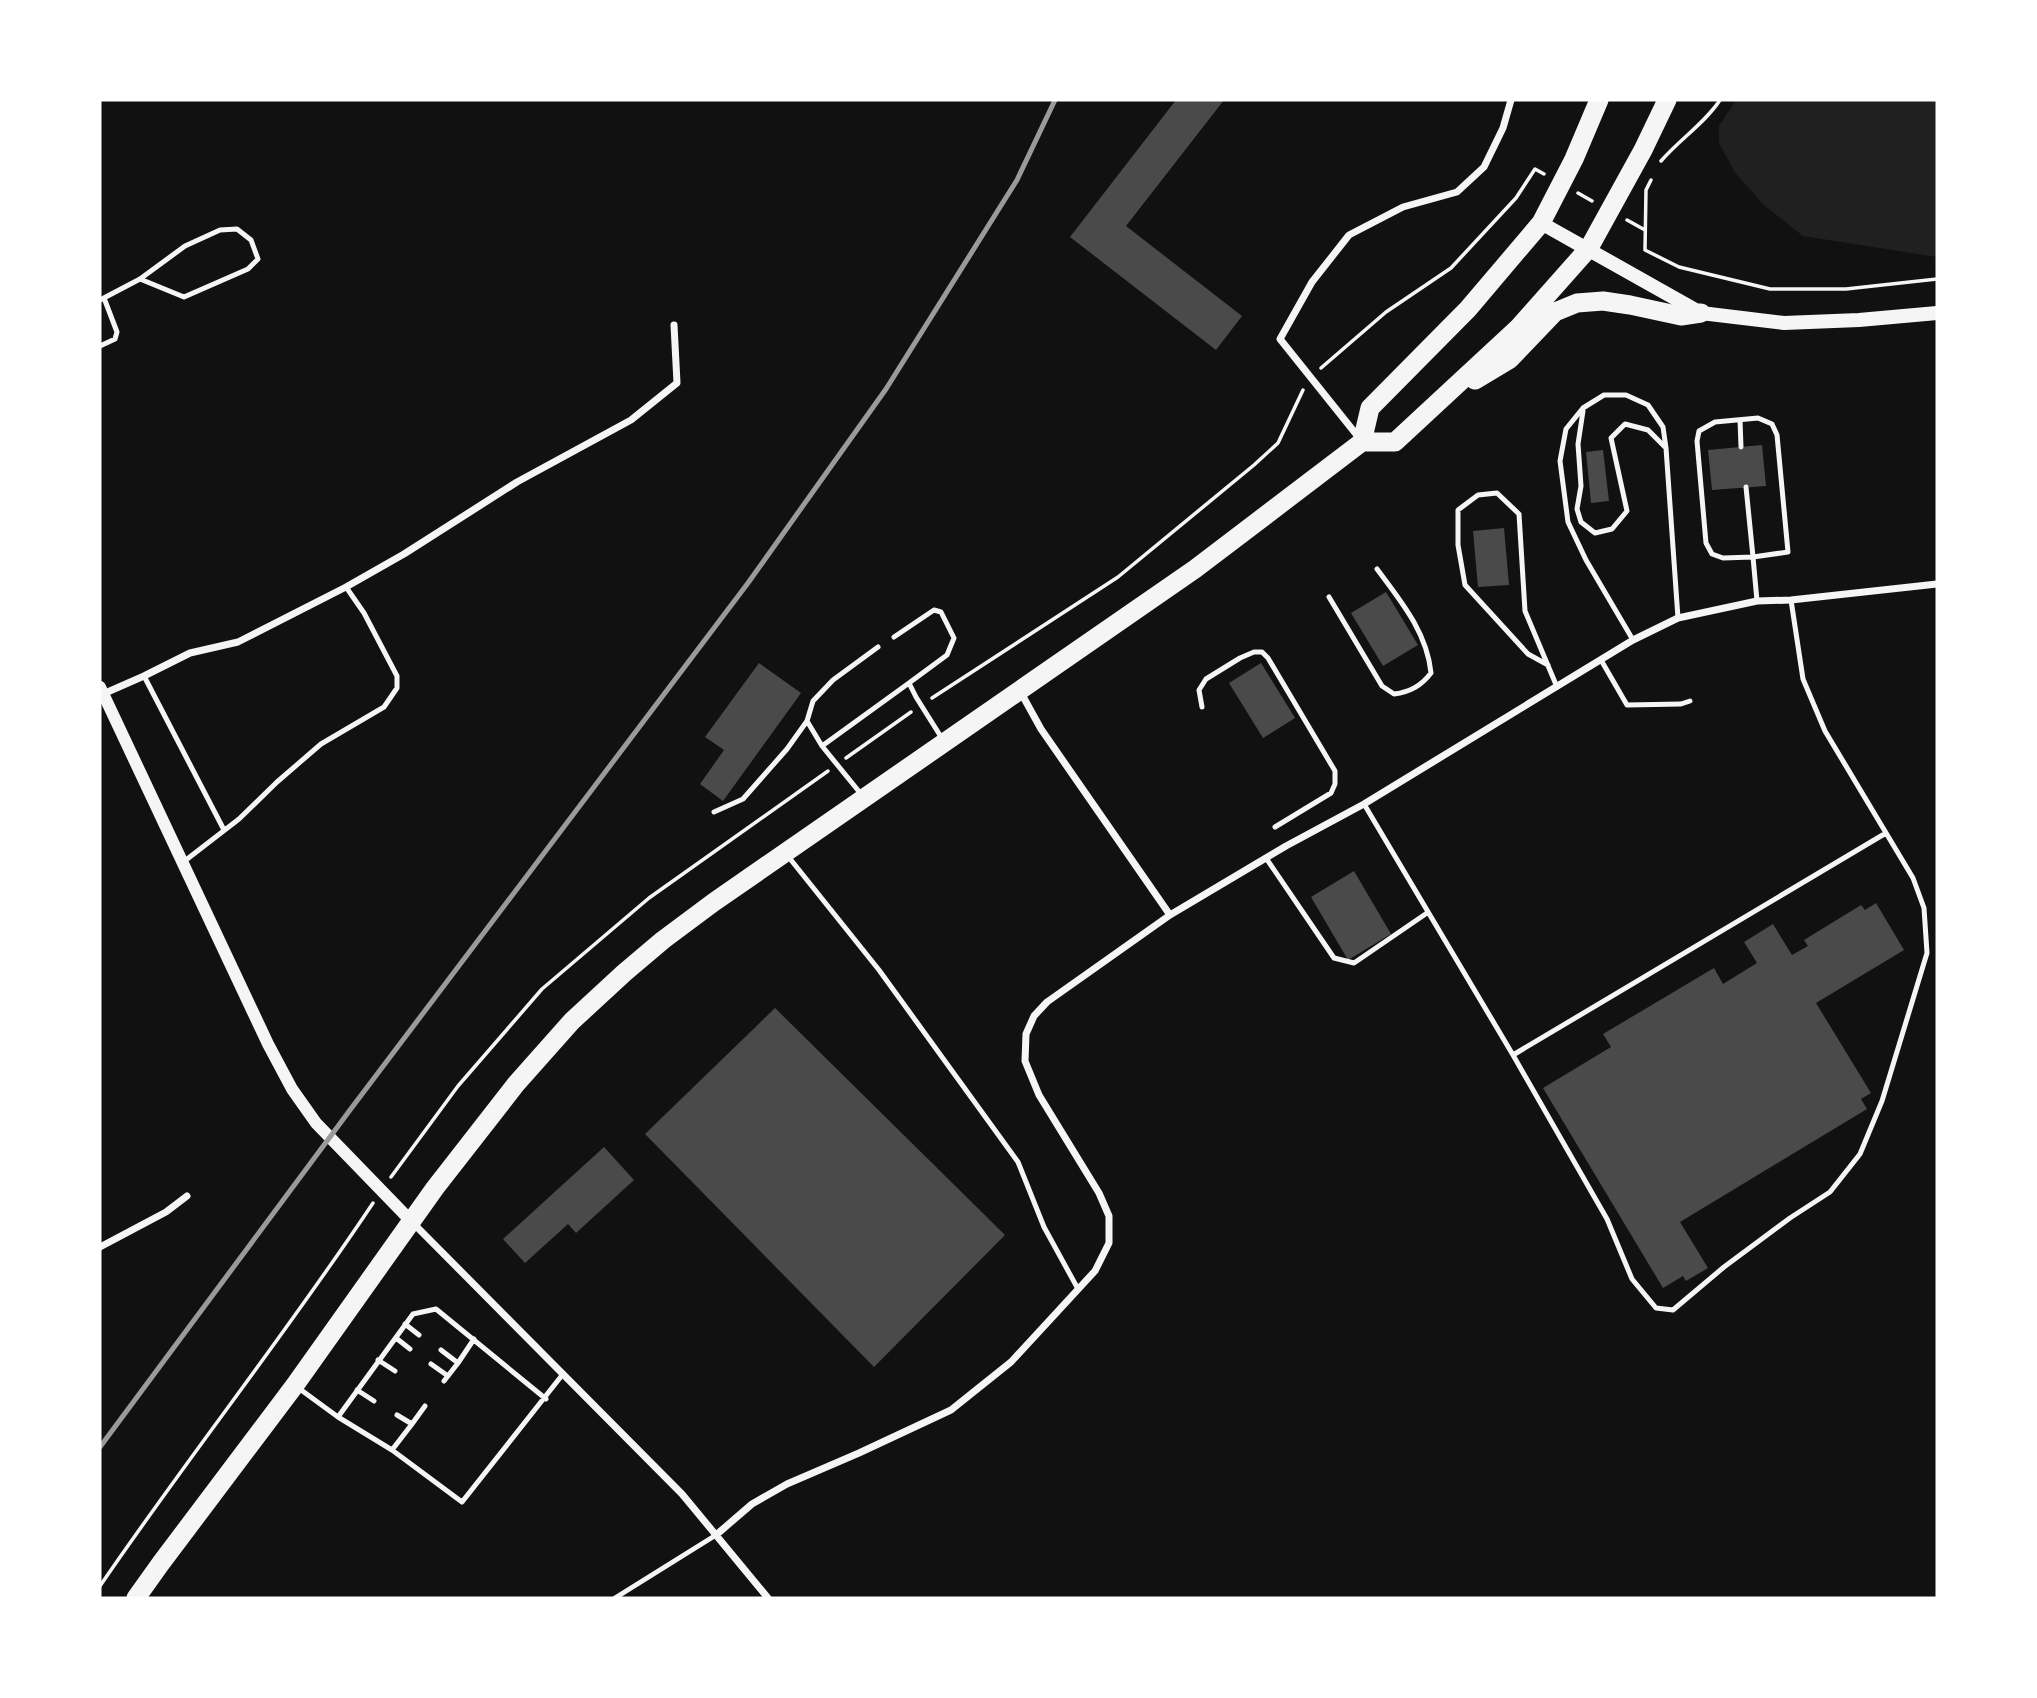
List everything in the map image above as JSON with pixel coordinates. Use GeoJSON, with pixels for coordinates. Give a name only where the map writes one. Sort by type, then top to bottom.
{"type":"FeatureCollection","features":[{"type":"Feature","properties":{"kind":"highway"},"geometry":{"type":"LineString","coordinates":[[1362,442],[1370,408],[1468,309],[1541,223],[1574,159],[1599,100]]}},
{"type":"Feature","properties":{"kind":"highway"},"geometry":{"type":"LineString","coordinates":[[136,1598],[295,1385],[411,1221],[516,1084],[572,1021],[663,940],[1195,569],[1362,442],[1395,442],[1518,328],[1589,248],[1667,100]]}},
{"type":"Feature","properties":{"kind":"highway"},"geometry":{"type":"LineString","coordinates":[[1441,400],[1510,359],[1555,312],[1577,303],[1603,301],[1681,316],[1701,313]]}},
{"type":"Feature","properties":{"kind":"main road"},"geometry":{"type":"LineString","coordinates":[[1541,223],[1701,313],[1784,323],[1937,313]]}},
{"type":"Feature","properties":{"kind":"street"},"geometry":{"type":"LineString","coordinates":[[1362,442],[1280,339],[1312,282],[1349,235],[1403,207],[1457,192],[1484,167],[1503,128],[1511,100]]}},
{"type":"Feature","properties":{"kind":"street"},"geometry":{"type":"LineString","coordinates":[[674,325],[677,383],[631,420],[517,482],[404,554],[346,587],[238,642],[190,653],[144,676],[101,690],[268,1044],[292,1089],[316,1122],[367,1177],[682,1494],[768,1598]]}},
{"type":"Feature","properties":{"kind":"street"},"geometry":{"type":"LineString","coordinates":[[716,1535],[752,1504],[787,1484],[951,1410],[1011,1362],[1095,1271],[1109,1244],[1109,1216],[1099,1193],[1039,1095],[1025,1061],[1026,1034],[1034,1016],[1047,1002],[1170,915],[1364,804],[1633,640],[1678,618],[1757,601],[1791,600],[1937,584]]}},
{"type":"Feature","properties":{"kind":"street"},"geometry":{"type":"LineString","coordinates":[[1019,691],[1041,729],[1170,915]]}},
{"type":"Feature","properties":{"kind":"street"},"geometry":{"type":"LineString","coordinates":[[100,1247],[166,1212],[187,1196]]}},
{"type":"Feature","properties":{"kind":"lane"},"geometry":{"type":"LineString","coordinates":[[100,346],[115,339],[117,332],[102,299],[139,279],[185,246],[220,230],[237,229],[251,240],[258,259],[248,269],[184,297],[139,279]]}},
{"type":"Feature","properties":{"kind":"lane"},"geometry":{"type":"LineString","coordinates":[[1633,640],[1586,560],[1568,522],[1560,461],[1566,429],[1583,408],[1604,395],[1626,395],[1648,405],[1662,427],[1666,449],[1678,618]]}},
{"type":"Feature","properties":{"kind":"lane"},"geometry":{"type":"LineString","coordinates":[[1583,408],[1578,444],[1581,486],[1577,509],[1581,522],[1595,533],[1612,529],[1627,511],[1611,439],[1625,424],[1648,430],[1666,449]]}},
{"type":"Feature","properties":{"kind":"lane"},"geometry":{"type":"LineString","coordinates":[[1758,418],[1772,424],[1777,435],[1788,552],[1753,557],[1723,558],[1712,554],[1706,543],[1697,441],[1699,431],[1715,422],[1758,418]]}},
{"type":"Feature","properties":{"kind":"lane"},"geometry":{"type":"LineString","coordinates":[[1740,419],[1741,447]]}},
{"type":"Feature","properties":{"kind":"lane"},"geometry":{"type":"LineString","coordinates":[[1746,487],[1757,601]]}},
{"type":"Feature","properties":{"kind":"lane"},"geometry":{"type":"LineString","coordinates":[[1548,665],[1528,654],[1465,585],[1458,545],[1458,510],[1478,495],[1497,493],[1519,514],[1525,611],[1548,665],[1557,687]]}},
{"type":"Feature","properties":{"kind":"lane"},"geometry":{"type":"LineString","coordinates":[[1328,597],[1382,687],[1394,694],[1408,692],[1424,682],[1431,673],[1430,661],[1423,639],[1377,569]]}},
{"type":"Feature","properties":{"kind":"lane"},"geometry":{"type":"LineString","coordinates":[[182,863],[239,819],[276,782],[321,744],[384,707],[397,688],[397,676],[364,613],[346,587]]}},
{"type":"Feature","properties":{"kind":"lane"},"geometry":{"type":"LineString","coordinates":[[1364,804],[1607,1219],[1632,1279],[1656,1308],[1673,1310],[1724,1267],[1830,1192],[1860,1154],[1882,1101],[1927,953],[1924,908],[1913,878],[1825,731],[1803,679],[1791,600]]}},
{"type":"Feature","properties":{"kind":"lane"},"geometry":{"type":"LineString","coordinates":[[822,746],[947,655],[954,638],[941,612],[934,610],[894,637]]}},
{"type":"Feature","properties":{"kind":"lane"},"geometry":{"type":"LineString","coordinates":[[714,812],[743,799],[788,749],[807,721],[813,701],[833,680],[878,647]]}},
{"type":"Feature","properties":{"kind":"lane"},"geometry":{"type":"LineString","coordinates":[[1202,706],[1199,690],[1206,679],[1254,652],[1262,652],[1268,658],[1335,771],[1335,784],[1331,793],[1275,827]]}},
{"type":"Feature","properties":{"kind":"lane"},"geometry":{"type":"LineString","coordinates":[[1601,660],[1627,705],[1681,704],[1690,701]]}},
{"type":"Feature","properties":{"kind":"lane"},"geometry":{"type":"LineString","coordinates":[[144,676],[224,830]]}},
{"type":"Feature","properties":{"kind":"lane"},"geometry":{"type":"LineString","coordinates":[[909,682],[945,743]]}},
{"type":"Feature","properties":{"kind":"lane"},"geometry":{"type":"LineString","coordinates":[[807,721],[822,746],[865,799]]}},
{"type":"Feature","properties":{"kind":"lane"},"geometry":{"type":"LineString","coordinates":[[1513,1055],[1886,833]]}},
{"type":"Feature","properties":{"kind":"lane"},"geometry":{"type":"LineString","coordinates":[[785,854],[879,970],[1018,1162],[1044,1227],[1078,1289]]}},
{"type":"Feature","properties":{"kind":"lane"},"geometry":{"type":"LineString","coordinates":[[1266,858],[1334,958],[1354,963],[1427,912]]}},
{"type":"Feature","properties":{"kind":"lane"},"geometry":{"type":"LineString","coordinates":[[338,1417],[414,1314],[436,1309],[545,1399]]}},
{"type":"Feature","properties":{"kind":"lane"},"geometry":{"type":"LineString","coordinates":[[405,1324],[419,1335]]}},
{"type":"Feature","properties":{"kind":"lane"},"geometry":{"type":"LineString","coordinates":[[396,1338],[410,1349]]}},
{"type":"Feature","properties":{"kind":"lane"},"geometry":{"type":"LineString","coordinates":[[431,1364],[446,1378],[474,1339]]}},
{"type":"Feature","properties":{"kind":"lane"},"geometry":{"type":"LineString","coordinates":[[441,1350],[458,1363]]}},
{"type":"Feature","properties":{"kind":"lane"},"geometry":{"type":"LineString","coordinates":[[379,1360],[395,1371]]}},
{"type":"Feature","properties":{"kind":"lane"},"geometry":{"type":"LineString","coordinates":[[295,1385],[338,1417],[392,1450],[462,1502],[563,1374]]}},
{"type":"Feature","properties":{"kind":"lane"},"geometry":{"type":"LineString","coordinates":[[357,1390],[374,1401]]}},
{"type":"Feature","properties":{"kind":"lane"},"geometry":{"type":"LineString","coordinates":[[392,1450],[425,1406]]}},
{"type":"Feature","properties":{"kind":"lane"},"geometry":{"type":"LineString","coordinates":[[397,1415],[412,1424]]}},
{"type":"Feature","properties":{"kind":"lane"},"geometry":{"type":"LineString","coordinates":[[615,1598],[716,1535]]}},
{"type":"Feature","properties":{"kind":"path"},"geometry":{"type":"LineString","coordinates":[[1658,165],[1674,146],[1712,112],[1720,100]]}},
{"type":"Feature","properties":{"kind":"path"},"geometry":{"type":"LineString","coordinates":[[1652,178],[1646,190],[1644,250],[1679,267],[1770,289],[1846,289],[1937,279]]}},
{"type":"Feature","properties":{"kind":"shaded area"},"geometry":{"type":"Polygon","coordinates":[[[1736,100],[1937,100],[1937,257],[1803,236],[1765,206],[1736,174],[1719,143],[1719,126],[1736,100]]]}},
{"type":"Feature","properties":{"kind":"building"},"geometry":{"type":"Polygon","coordinates":[[[1176,100],[1224,100],[1126,226],[1242,316],[1216,350],[1070,237],[1176,100]]]}},
{"type":"Feature","properties":{"kind":"building"},"geometry":{"type":"Polygon","coordinates":[[[1762,445],[1766,486],[1712,490],[1708,450],[1762,445]]]}},
{"type":"Feature","properties":{"kind":"building"},"geometry":{"type":"Polygon","coordinates":[[[1603,450],[1609,501],[1591,503],[1586,452],[1603,450]]]}},
{"type":"Feature","properties":{"kind":"building"},"geometry":{"type":"Polygon","coordinates":[[[1504,528],[1509,585],[1478,587],[1473,531],[1504,528]]]}},
{"type":"Feature","properties":{"kind":"building"},"geometry":{"type":"Polygon","coordinates":[[[1386,592],[1418,645],[1383,666],[1351,613],[1386,592]]]}},
{"type":"Feature","properties":{"kind":"building"},"geometry":{"type":"Polygon","coordinates":[[[759,663],[801,693],[723,801],[700,784],[724,750],[705,737],[759,663]]]}},
{"type":"Feature","properties":{"kind":"building"},"geometry":{"type":"Polygon","coordinates":[[[1261,663],[1295,718],[1263,738],[1229,683],[1261,663]]]}},
{"type":"Feature","properties":{"kind":"building"},"geometry":{"type":"Polygon","coordinates":[[[1354,871],[1391,934],[1348,960],[1311,897],[1354,871]]]}},
{"type":"Feature","properties":{"kind":"building"},"geometry":{"type":"Polygon","coordinates":[[[1876,903],[1904,950],[1816,1003],[1871,1093],[1861,1099],[1867,1109],[1680,1222],[1708,1268],[1686,1281],[1683,1276],[1663,1288],[1543,1088],[1611,1047],[1603,1034],[1714,968],[1723,984],[1757,963],[1744,942],[1773,924],[1792,955],[1808,946],[1804,940],[1861,905],[1865,910],[1876,903]]]}},
{"type":"Feature","properties":{"kind":"building"},"geometry":{"type":"Polygon","coordinates":[[[775,1008],[1005,1235],[874,1367],[645,1134],[775,1008]]]}},
{"type":"Feature","properties":{"kind":"building"},"geometry":{"type":"Polygon","coordinates":[[[604,1147],[634,1180],[576,1233],[568,1224],[525,1263],[503,1239],[604,1147]]]}},
{"type":"Feature","properties":{"kind":"railway"},"geometry":{"type":"LineString","coordinates":[[100,1447],[350,1110],[748,583],[886,389],[1017,180],[1055,100]]}}]}
